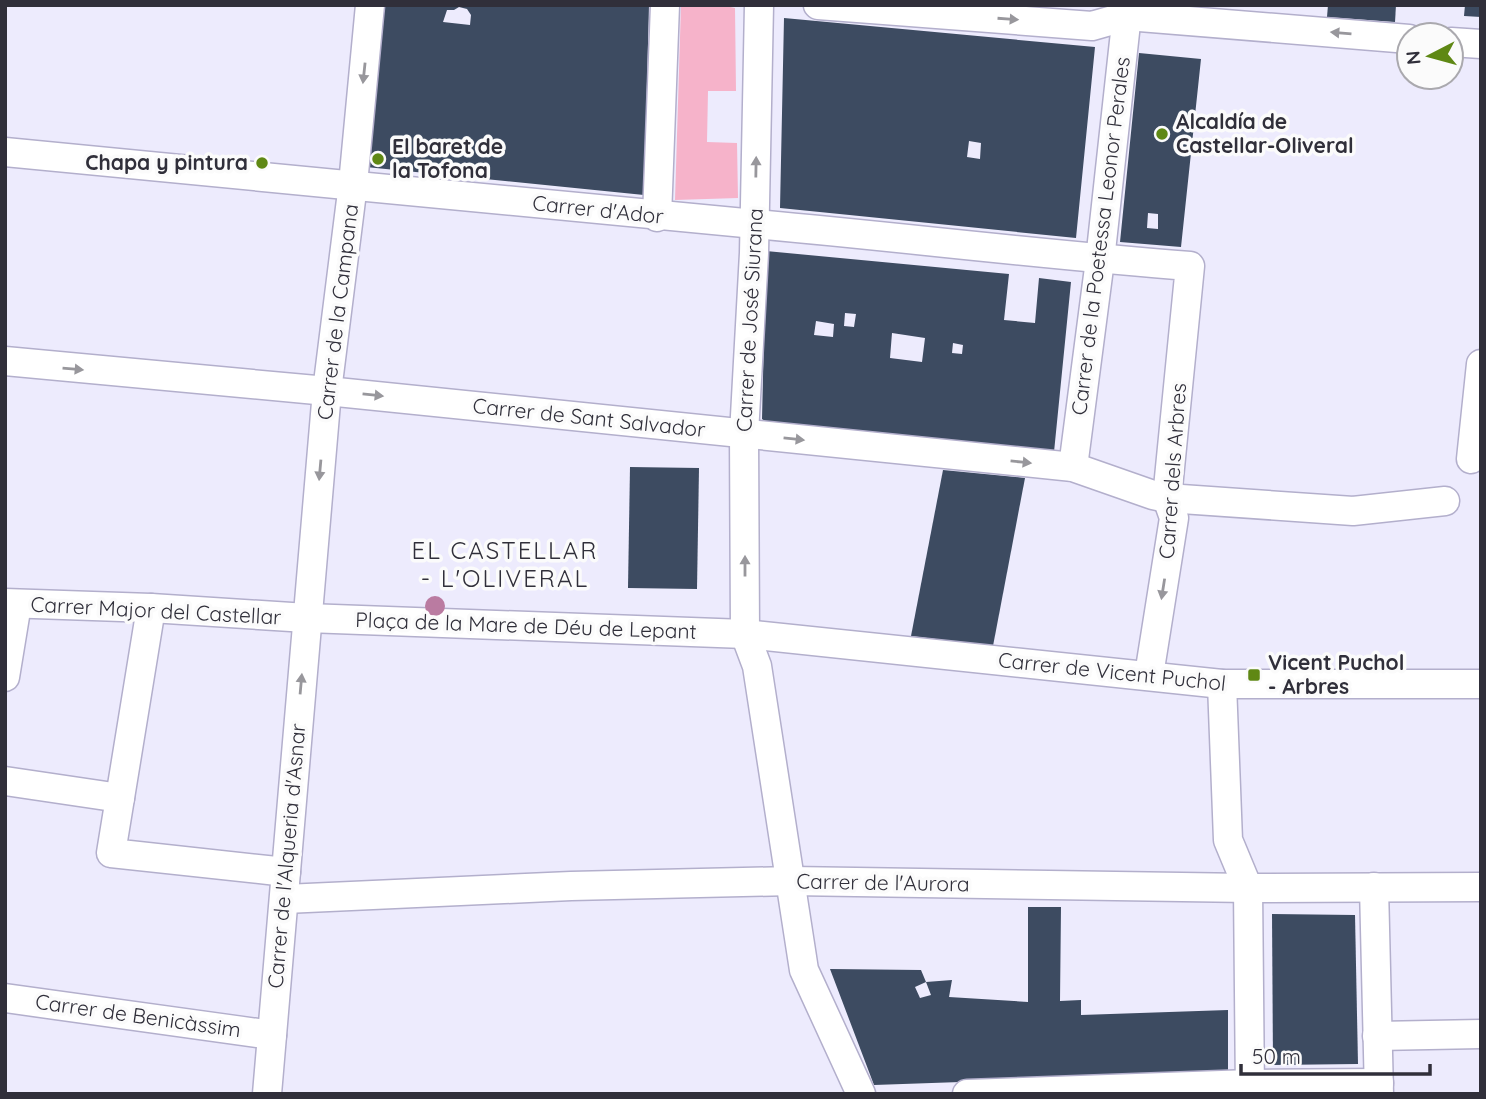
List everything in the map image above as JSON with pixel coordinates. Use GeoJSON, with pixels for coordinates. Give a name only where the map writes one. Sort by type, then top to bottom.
{"type":"FeatureCollection","features":[{"type":"Feature","properties":{"kind":"street","name":"Carrer de la Campana"},"geometry":{"type":"LineString","coordinates":[[307,618],[327,391],[353,184],[370,5]]}},
{"type":"Feature","properties":{"kind":"street"},"geometry":{"type":"LineString","coordinates":[[657,217],[665,5]]}},
{"type":"Feature","properties":{"kind":"street","name":"Carrer de José Siurana"},"geometry":{"type":"LineString","coordinates":[[745,634],[744,434],[755,224],[759,5]]}},
{"type":"Feature","properties":{"kind":"street"},"geometry":{"type":"LineString","coordinates":[[818,5],[1092,26],[1128,10],[1395,37]]}},
{"type":"Feature","properties":{"kind":"street","name":"Carrer de la Poetessa Leonor Perales"},"geometry":{"type":"LineString","coordinates":[[1073,467],[1128,10]]}},
{"type":"Feature","properties":{"kind":"street","name":"Carrer d'Ador"},"geometry":{"type":"LineString","coordinates":[[5,152],[1190,267]]}},
{"type":"Feature","properties":{"kind":"street","name":"Carrer dels Arbres"},"geometry":{"type":"LineString","coordinates":[[1149,675],[1174,518],[1167,498],[1190,267]]}},
{"type":"Feature","properties":{"kind":"street","name":"Carrer de Sant Salvador"},"geometry":{"type":"LineString","coordinates":[[5,361],[1073,467],[1167,498],[1353,511],[1445,500]]}},
{"type":"Feature","properties":{"kind":"street"},"geometry":{"type":"LineString","coordinates":[[1471,459],[1481,364]]}},
{"type":"Feature","properties":{"kind":"street"},"geometry":{"type":"LineString","coordinates":[[5,677],[11,604]]}},
{"type":"Feature","properties":{"kind":"street","name":"Carrer Major del Castellar"},"geometry":{"type":"LineString","coordinates":[[11,604],[151,608],[307,618]]}},
{"type":"Feature","properties":{"kind":"street"},"geometry":{"type":"LineString","coordinates":[[5,782],[120,798],[151,608]]}},
{"type":"Feature","properties":{"kind":"street","name":"Plaça de la Mare de Déu de Lepant"},"geometry":{"type":"LineString","coordinates":[[307,618],[745,634]]}},
{"type":"Feature","properties":{"kind":"street","name":"Carrer de l'Alqueria d'Asnar"},"geometry":{"type":"LineString","coordinates":[[267,1094],[307,618]]}},
{"type":"Feature","properties":{"kind":"street"},"geometry":{"type":"LineString","coordinates":[[745,634],[757,666],[804,970],[861,1094]]}},
{"type":"Feature","properties":{"kind":"street","name":"Carrer de Vicent Puchol"},"geometry":{"type":"LineString","coordinates":[[745,634],[1222,684],[1481,684]]}},
{"type":"Feature","properties":{"kind":"street"},"geometry":{"type":"LineString","coordinates":[[1222,684],[1228,840],[1248,888],[1250,1089]]}},
{"type":"Feature","properties":{"kind":"street","name":"Carrer de l'Aurora"},"geometry":{"type":"LineString","coordinates":[[120,798],[111,853],[285,886],[571,886],[792,881],[1248,888],[1481,887]]}},
{"type":"Feature","properties":{"kind":"street"},"geometry":{"type":"LineString","coordinates":[[967,1094],[1379,1088],[1374,887]]}},
{"type":"Feature","properties":{"kind":"street","name":"Carrer de Benicàssim"},"geometry":{"type":"LineString","coordinates":[[5,998],[272,1035]]}},
{"type":"Feature","properties":{"kind":"street"},"geometry":{"type":"LineString","coordinates":[[1377,1036],[1481,1034]]}},
{"type":"Feature","properties":{"kind":"shaded area"},"geometry":{"type":"Polygon","coordinates":[[[681,5],[721,5],[735,8],[736,91],[708,91],[707,142],[737,143],[738,198],[675,200],[681,5]]]}},
{"type":"Feature","properties":{"kind":"building"},"geometry":{"type":"Polygon","coordinates":[[[382,5],[649,5],[644,195],[366,167],[382,5]],[[459,7],[447,10],[443,22],[470,25],[471,15],[467,9],[459,7]]]}},
{"type":"Feature","properties":{"kind":"building"},"geometry":{"type":"Polygon","coordinates":[[[1328,5],[1396,5],[1395,22],[1327,17],[1328,5]]]}},
{"type":"Feature","properties":{"kind":"building"},"geometry":{"type":"Polygon","coordinates":[[[1465,5],[1481,5],[1481,17],[1464,16],[1465,5]]]}},
{"type":"Feature","properties":{"kind":"building"},"geometry":{"type":"Polygon","coordinates":[[[784,18],[1095,47],[1076,238],[780,208],[784,18]],[[969,141],[967,157],[980,159],[981,143],[969,141]]]}},
{"type":"Feature","properties":{"kind":"building","name":"Alcaldía de Castellar-Oliveral"},"geometry":{"type":"Polygon","coordinates":[[[1139,53],[1201,59],[1181,247],[1120,242],[1139,53]],[[1148,213],[1147,228],[1158,229],[1158,214],[1148,213]]]}},
{"type":"Feature","properties":{"kind":"building"},"geometry":{"type":"Polygon","coordinates":[[[766,251],[1009,274],[1004,320],[1035,323],[1039,278],[1071,282],[1054,452],[766,422],[762,419],[766,251]],[[845,313],[844,326],[854,327],[856,314],[845,313]],[[816,321],[814,335],[833,337],[834,324],[816,321]],[[892,333],[890,358],[922,362],[925,338],[892,333]],[[953,343],[952,353],[962,354],[963,345],[953,343]]]}},
{"type":"Feature","properties":{"kind":"building"},"geometry":{"type":"Polygon","coordinates":[[[630,467],[699,468],[697,589],[628,588],[630,467]]]}},
{"type":"Feature","properties":{"kind":"building"},"geometry":{"type":"Polygon","coordinates":[[[943,470],[1025,478],[993,646],[911,636],[943,470]]]}},
{"type":"Feature","properties":{"kind":"building"},"geometry":{"type":"Polygon","coordinates":[[[1028,907],[1061,907],[1060,1001],[1081,1000],[1081,1015],[1228,1010],[1228,1073],[874,1085],[830,969],[921,970],[926,982],[952,980],[949,997],[1028,1002],[1028,907]],[[926,982],[915,987],[920,998],[931,995],[926,982]]]}},
{"type":"Feature","properties":{"kind":"building"},"geometry":{"type":"Polygon","coordinates":[[[1272,914],[1355,915],[1358,1064],[1273,1065],[1272,914]]]}},
{"type":"Feature","properties":{"kind":"place","name":"Alcaldía de Castellar-Oliveral"},"geometry":{"type":"Point","coordinates":[1162,134]}},
{"type":"Feature","properties":{"kind":"place","name":"El baret de la Tofona"},"geometry":{"type":"Point","coordinates":[378,159]}},
{"type":"Feature","properties":{"kind":"place","name":"Chapa y pintura"},"geometry":{"type":"Point","coordinates":[262,163]}},
{"type":"Feature","properties":{"kind":"place","name":"Vicent Puchol - Arbres"},"geometry":{"type":"Point","coordinates":[1254,675]}},
{"type":"Feature","properties":{"kind":"district","name":"EL CASTELLAR - L'OLIVERAL"},"geometry":{"type":"Point","coordinates":[505,565]}}]}
